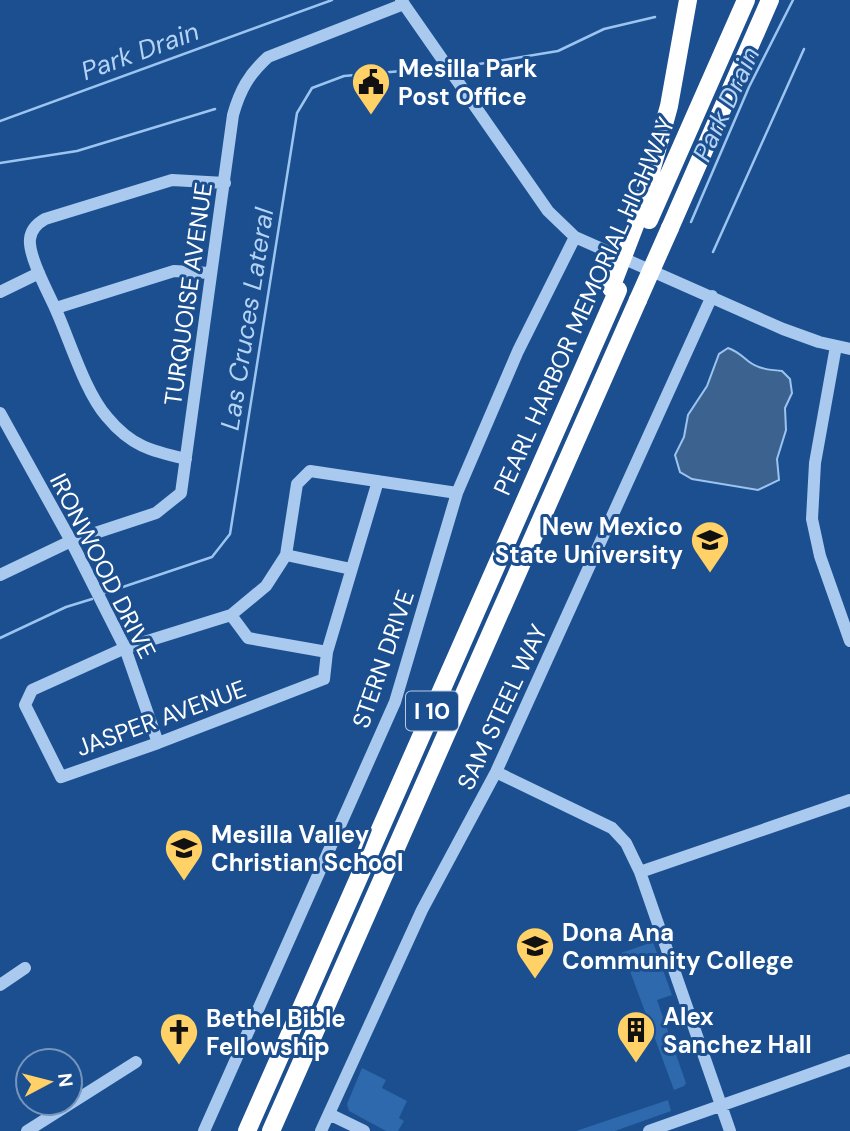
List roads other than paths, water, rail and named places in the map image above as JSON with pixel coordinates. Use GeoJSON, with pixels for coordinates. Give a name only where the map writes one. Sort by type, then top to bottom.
{"type":"FeatureCollection","features":[{"type":"Feature","properties":{"kind":"highway"},"geometry":{"type":"LineString","coordinates":[[644,218],[690,0]]}},
{"type":"Feature","properties":{"kind":"highway","name":"PEARL HARBOR MEMORIAL HIGHWAY"},"geometry":{"type":"LineString","coordinates":[[247,1131],[532,484],[644,218],[746,0]]}},
{"type":"Feature","properties":{"kind":"highway","name":"PEARL HARBOR MEMORIAL HIGHWAY"},"geometry":{"type":"LineString","coordinates":[[271,1131],[770,0]]}},
{"type":"Feature","properties":{"kind":"highway"},"geometry":{"type":"LineString","coordinates":[[727,97],[778,0]]}},
{"type":"Feature","properties":{"kind":"street","name":"TURQUOISE AVENUE"},"geometry":{"type":"LineString","coordinates":[[0,575],[71,541],[156,513],[181,493],[210,274],[237,101],[243,84],[268,57],[402,2]]}},
{"type":"Feature","properties":{"kind":"street"},"geometry":{"type":"LineString","coordinates":[[402,2],[548,211],[575,237],[783,329],[850,349]]}},
{"type":"Feature","properties":{"kind":"street"},"geometry":{"type":"LineString","coordinates":[[186,459],[147,450],[123,434],[105,416],[39,274],[30,239],[36,224],[45,219],[172,180],[225,183]]}},
{"type":"Feature","properties":{"kind":"street","name":"STERN DRIVE"},"geometry":{"type":"LineString","coordinates":[[204,1131],[396,702],[457,492],[519,351],[575,237]]}},
{"type":"Feature","properties":{"kind":"street"},"geometry":{"type":"LineString","coordinates":[[56,308],[174,271],[210,274]]}},
{"type":"Feature","properties":{"kind":"street"},"geometry":{"type":"LineString","coordinates":[[0,292],[39,274]]}},
{"type":"Feature","properties":{"kind":"street","name":"SAM STEEL WAY"},"geometry":{"type":"LineString","coordinates":[[321,1131],[422,910],[496,772],[712,296]]}},
{"type":"Feature","properties":{"kind":"street"},"geometry":{"type":"LineString","coordinates":[[836,346],[815,463],[812,519],[820,556],[850,641]]}},
{"type":"Feature","properties":{"kind":"street","name":"IRONWOOD DRIVE"},"geometry":{"type":"LineString","coordinates":[[0,413],[71,541],[125,648],[158,743]]}},
{"type":"Feature","properties":{"kind":"street","name":"JASPER AVENUE"},"geometry":{"type":"LineString","coordinates":[[378,481],[327,652],[324,679],[61,777],[25,705],[32,690],[125,648],[232,615],[266,586],[286,555],[297,484],[310,471],[457,492]]}},
{"type":"Feature","properties":{"kind":"street"},"geometry":{"type":"LineString","coordinates":[[286,555],[351,569]]}},
{"type":"Feature","properties":{"kind":"street"},"geometry":{"type":"LineString","coordinates":[[232,615],[248,638],[327,652]]}},
{"type":"Feature","properties":{"kind":"street"},"geometry":{"type":"LineString","coordinates":[[496,772],[612,828],[626,843],[640,872],[730,1131]]}},
{"type":"Feature","properties":{"kind":"street"},"geometry":{"type":"LineString","coordinates":[[640,872],[850,800]]}},
{"type":"Feature","properties":{"kind":"street"},"geometry":{"type":"LineString","coordinates":[[0,985],[25,968]]}},
{"type":"Feature","properties":{"kind":"street"},"geometry":{"type":"LineString","coordinates":[[649,1131],[850,1060]]}},
{"type":"Feature","properties":{"kind":"street"},"geometry":{"type":"LineString","coordinates":[[27,1131],[136,1062]]}},
{"type":"Feature","properties":{"kind":"street"},"geometry":{"type":"LineString","coordinates":[[329,1114],[364,1131]]}},
{"type":"Feature","properties":{"kind":"waterway","name":"Park Drain"},"geometry":{"type":"LineString","coordinates":[[0,121],[332,0]]}},
{"type":"Feature","properties":{"kind":"waterway","name":"Park Drain"},"geometry":{"type":"LineString","coordinates":[[691,222],[749,87],[793,0]]}},
{"type":"Feature","properties":{"kind":"waterway","name":"Las Cruces Lateral"},"geometry":{"type":"LineString","coordinates":[[473,65],[558,51],[604,29],[655,17]]}},
{"type":"Feature","properties":{"kind":"waterway"},"geometry":{"type":"LineString","coordinates":[[713,252],[804,49]]}},
{"type":"Feature","properties":{"kind":"waterway","name":"Las Cruces Lateral"},"geometry":{"type":"LineString","coordinates":[[105,593],[212,557],[230,534],[297,113],[312,88],[344,76],[425,69]]}},
{"type":"Feature","properties":{"kind":"waterway"},"geometry":{"type":"LineString","coordinates":[[0,163],[77,151],[215,109]]}},
{"type":"Feature","properties":{"kind":"waterway","name":"Las Cruces Lateral"},"geometry":{"type":"LineString","coordinates":[[0,638],[66,607],[92,599]]}},
{"type":"Feature","properties":{"kind":"place","name":"Mesilla Park Post Office"},"geometry":{"type":"Point","coordinates":[371,116]}},
{"type":"Feature","properties":{"kind":"place","name":"New Mexico State University"},"geometry":{"type":"Point","coordinates":[710,574]}},
{"type":"Feature","properties":{"kind":"place","name":"Mesilla Valley Christian School"},"geometry":{"type":"Point","coordinates":[184,882]}},
{"type":"Feature","properties":{"kind":"place","name":"Dona Ana Community College"},"geometry":{"type":"Point","coordinates":[535,980]}},
{"type":"Feature","properties":{"kind":"place","name":"Alex Sanchez Hall"},"geometry":{"type":"Point","coordinates":[636,1064]}},
{"type":"Feature","properties":{"kind":"place","name":"Bethel Bible Fellowship"},"geometry":{"type":"Point","coordinates":[179,1066]}}]}
